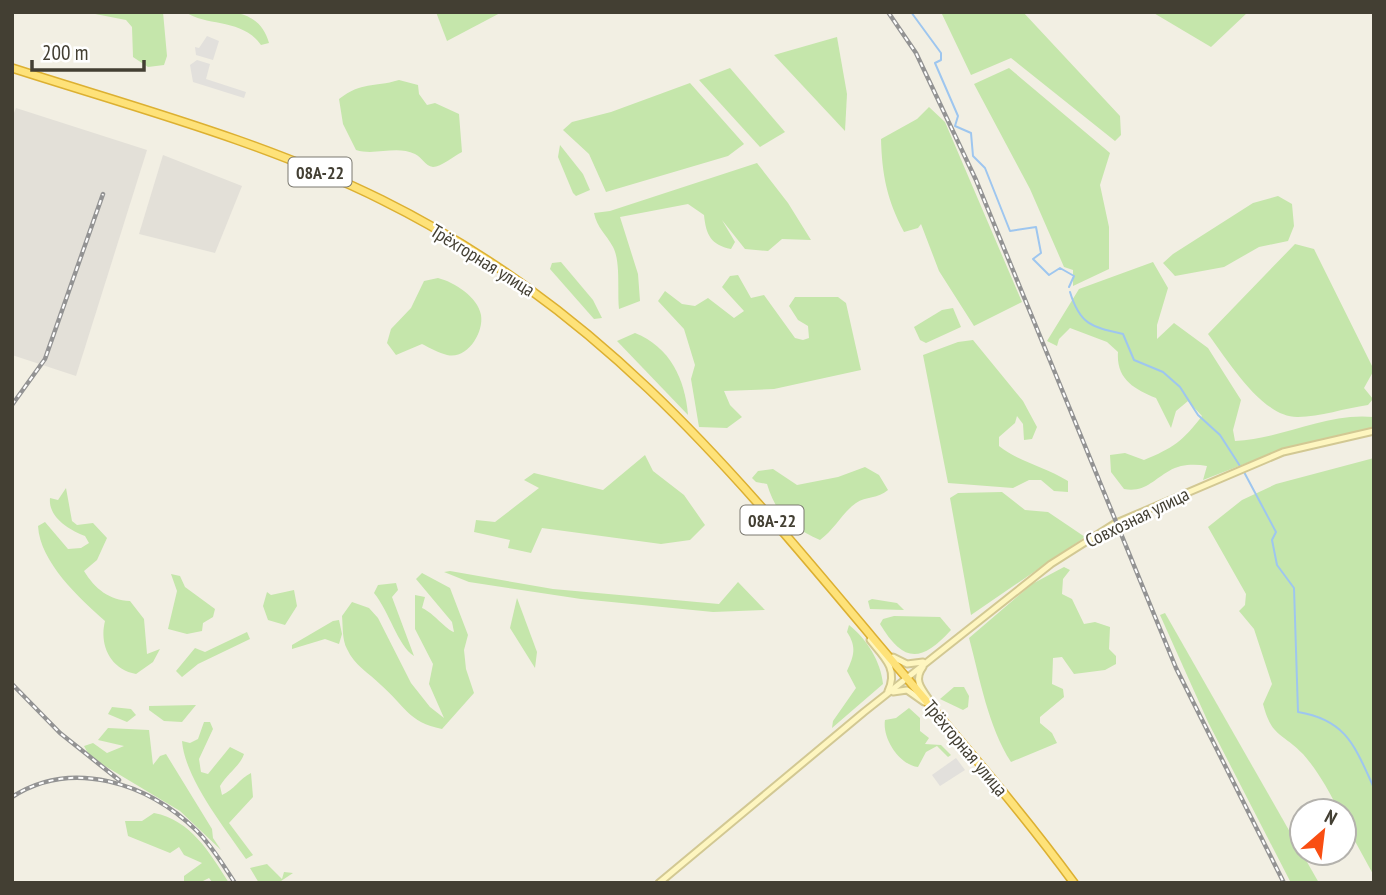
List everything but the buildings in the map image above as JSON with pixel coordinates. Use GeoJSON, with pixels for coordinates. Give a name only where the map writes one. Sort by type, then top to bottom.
{"type":"FeatureCollection","features":[{"type":"Feature","properties":{"kind":"highway","name":"Трёхгорная улица"},"geometry":{"type":"LineString","coordinates":[[12,68],[198,127],[336,178],[395,207],[512,275],[587,331],[661,397],[723,463],[967,748],[1074,883]]}},
{"type":"Feature","properties":{"kind":"main road","name":"Совхозная улица"},"geometry":{"type":"LineString","coordinates":[[887,694],[1023,583],[1114,524],[1283,452],[1374,431]]}},
{"type":"Feature","properties":{"kind":"main road"},"geometry":{"type":"LineString","coordinates":[[852,613],[896,660],[915,664],[929,659]]}},
{"type":"Feature","properties":{"kind":"main road"},"geometry":{"type":"LineString","coordinates":[[852,613],[891,666],[892,681],[887,694]]}},
{"type":"Feature","properties":{"kind":"main road"},"geometry":{"type":"LineString","coordinates":[[929,659],[917,677],[918,683],[967,748]]}},
{"type":"Feature","properties":{"kind":"main road"},"geometry":{"type":"LineString","coordinates":[[659,883],[887,694],[901,689],[913,693],[967,748]]}},
{"type":"Feature","properties":{"kind":"shaded area"},"geometry":{"type":"Polygon","coordinates":[[[207,36],[219,41],[213,60],[196,55],[195,47],[199,48],[207,36]]]}},
{"type":"Feature","properties":{"kind":"shaded area"},"geometry":{"type":"Polygon","coordinates":[[[197,60],[210,64],[206,79],[246,92],[244,98],[193,82],[190,65],[197,60]]]}},
{"type":"Feature","properties":{"kind":"shaded area"},"geometry":{"type":"Polygon","coordinates":[[[16,108],[147,150],[76,376],[12,355],[12,118],[16,108]]]}},
{"type":"Feature","properties":{"kind":"shaded area"},"geometry":{"type":"Polygon","coordinates":[[[163,155],[242,186],[215,253],[139,234],[163,155]]]}},
{"type":"Feature","properties":{"kind":"shaded area"},"geometry":{"type":"Polygon","coordinates":[[[956,758],[965,770],[940,786],[932,775],[956,758]]]}},
{"type":"Feature","properties":{"kind":"green space"},"geometry":{"type":"Polygon","coordinates":[[[223,11],[246,16],[256,21],[264,30],[269,43],[261,45],[253,36],[235,27],[194,17],[185,12],[223,11]]]}},
{"type":"Feature","properties":{"kind":"green space"},"geometry":{"type":"Polygon","coordinates":[[[85,12],[163,12],[167,56],[164,65],[148,67],[133,57],[132,27],[126,20],[85,12]]]}},
{"type":"Feature","properties":{"kind":"green space"},"geometry":{"type":"Polygon","coordinates":[[[436,12],[502,12],[447,41],[436,12]]]}},
{"type":"Feature","properties":{"kind":"green space"},"geometry":{"type":"Polygon","coordinates":[[[941,12],[1023,12],[1120,116],[1121,135],[1115,141],[1011,58],[971,75],[941,12]]]}},
{"type":"Feature","properties":{"kind":"green space"},"geometry":{"type":"Polygon","coordinates":[[[1152,12],[1248,12],[1211,47],[1152,12]]]}},
{"type":"Feature","properties":{"kind":"green space"},"geometry":{"type":"Polygon","coordinates":[[[837,37],[847,94],[845,131],[774,55],[837,37]]]}},
{"type":"Feature","properties":{"kind":"green space"},"geometry":{"type":"Polygon","coordinates":[[[730,68],[785,132],[760,147],[699,80],[730,68]]]}},
{"type":"Feature","properties":{"kind":"green space"},"geometry":{"type":"Polygon","coordinates":[[[1009,68],[1110,153],[1100,185],[1109,227],[1109,269],[1073,286],[1073,270],[1064,267],[1030,189],[974,84],[1009,68]]]}},
{"type":"Feature","properties":{"kind":"green space"},"geometry":{"type":"Polygon","coordinates":[[[399,80],[418,85],[419,94],[427,105],[435,103],[459,114],[462,152],[433,167],[408,151],[356,150],[343,124],[339,99],[361,87],[399,80]]]}},
{"type":"Feature","properties":{"kind":"green space"},"geometry":{"type":"Polygon","coordinates":[[[690,83],[744,144],[728,156],[606,192],[589,154],[563,130],[572,122],[611,112],[690,83]]]}},
{"type":"Feature","properties":{"kind":"green space"},"geometry":{"type":"Polygon","coordinates":[[[929,107],[945,122],[1022,302],[974,326],[939,271],[921,224],[918,228],[904,232],[886,187],[881,139],[917,119],[929,107]]]}},
{"type":"Feature","properties":{"kind":"green space"},"geometry":{"type":"Polygon","coordinates":[[[560,145],[583,174],[590,190],[576,196],[573,193],[558,157],[560,145]]]}},
{"type":"Feature","properties":{"kind":"green space"},"geometry":{"type":"Polygon","coordinates":[[[757,163],[788,203],[811,240],[782,239],[768,251],[745,249],[722,220],[735,242],[731,249],[724,247],[711,238],[704,215],[688,204],[620,217],[638,274],[640,301],[619,309],[615,253],[594,213],[610,211],[757,163]]]}},
{"type":"Feature","properties":{"kind":"green space"},"geometry":{"type":"Polygon","coordinates":[[[1278,196],[1292,204],[1294,226],[1288,241],[1259,247],[1224,267],[1175,276],[1163,263],[1253,203],[1278,196]]]}},
{"type":"Feature","properties":{"kind":"green space"},"geometry":{"type":"Polygon","coordinates":[[[1295,244],[1314,249],[1374,370],[1364,388],[1373,399],[1368,405],[1306,417],[1285,415],[1259,398],[1235,372],[1208,334],[1295,244]]]}},
{"type":"Feature","properties":{"kind":"green space"},"geometry":{"type":"Polygon","coordinates":[[[561,262],[593,300],[602,318],[594,319],[550,269],[552,263],[561,262]]]}},
{"type":"Feature","properties":{"kind":"green space"},"geometry":{"type":"Polygon","coordinates":[[[1153,262],[1168,288],[1157,325],[1157,339],[1174,323],[1208,348],[1241,400],[1233,430],[1235,441],[1270,436],[1339,418],[1374,417],[1374,429],[1283,449],[1203,480],[1207,466],[1188,465],[1174,469],[1143,487],[1124,489],[1111,472],[1110,455],[1125,453],[1144,460],[1163,452],[1189,432],[1202,416],[1188,401],[1176,411],[1171,428],[1156,398],[1134,387],[1123,376],[1118,352],[1107,342],[1070,328],[1059,339],[1057,346],[1047,341],[1079,289],[1153,262]]]}},
{"type":"Feature","properties":{"kind":"green space"},"geometry":{"type":"Polygon","coordinates":[[[738,275],[751,298],[764,295],[795,338],[809,338],[808,326],[798,320],[789,306],[795,297],[838,297],[846,303],[861,370],[774,389],[724,391],[730,405],[742,417],[727,428],[699,427],[691,379],[695,365],[684,329],[658,301],[665,291],[682,304],[695,306],[708,298],[734,318],[744,311],[722,287],[730,276],[738,275]]]}},
{"type":"Feature","properties":{"kind":"green space"},"geometry":{"type":"Polygon","coordinates":[[[438,278],[458,287],[470,296],[479,308],[481,322],[477,337],[467,349],[454,355],[444,354],[422,344],[396,355],[387,343],[391,329],[411,308],[424,281],[438,278]]]}},
{"type":"Feature","properties":{"kind":"green space"},"geometry":{"type":"Polygon","coordinates":[[[953,308],[961,327],[926,343],[920,340],[914,327],[942,310],[953,308]]]}},
{"type":"Feature","properties":{"kind":"green space"},"geometry":{"type":"Polygon","coordinates":[[[635,333],[658,347],[674,366],[683,389],[688,415],[617,341],[635,333]]]}},
{"type":"Feature","properties":{"kind":"green space"},"geometry":{"type":"Polygon","coordinates":[[[973,340],[1023,401],[1037,427],[1032,439],[1024,440],[1023,424],[1017,416],[1015,423],[999,437],[999,446],[1016,457],[1068,481],[1068,492],[1054,491],[1041,480],[1029,480],[1013,488],[948,483],[923,355],[958,342],[973,340]]]}},
{"type":"Feature","properties":{"kind":"green space"},"geometry":{"type":"Polygon","coordinates":[[[645,455],[653,471],[684,495],[705,525],[690,540],[661,544],[542,528],[531,553],[508,548],[510,540],[474,532],[476,520],[495,522],[539,488],[524,480],[534,473],[603,490],[645,455]]]}},
{"type":"Feature","properties":{"kind":"green space"},"geometry":{"type":"Polygon","coordinates":[[[1374,458],[1374,876],[1358,847],[1358,797],[1332,797],[1314,767],[1296,747],[1278,734],[1266,715],[1263,704],[1272,684],[1254,629],[1239,611],[1245,605],[1246,594],[1208,527],[1242,500],[1276,484],[1374,458]]]}},
{"type":"Feature","properties":{"kind":"green space"},"geometry":{"type":"Polygon","coordinates":[[[865,467],[879,475],[888,490],[856,503],[820,540],[786,518],[775,504],[767,484],[756,482],[752,478],[758,471],[773,469],[797,485],[838,477],[865,467]]]}},
{"type":"Feature","properties":{"kind":"green space"},"geometry":{"type":"Polygon","coordinates":[[[66,488],[72,521],[77,525],[93,523],[107,538],[97,560],[84,571],[103,592],[130,601],[144,619],[147,654],[160,649],[153,662],[136,674],[119,667],[108,655],[104,639],[105,621],[62,578],[40,539],[38,526],[45,522],[68,549],[81,548],[89,543],[85,536],[66,526],[52,511],[50,498],[58,500],[66,488]]]}},
{"type":"Feature","properties":{"kind":"green space"},"geometry":{"type":"Polygon","coordinates":[[[1002,492],[1025,510],[1048,512],[1085,537],[971,615],[950,498],[958,493],[1002,492]]]}},
{"type":"Feature","properties":{"kind":"green space"},"geometry":{"type":"Polygon","coordinates":[[[1064,567],[1070,570],[1063,579],[1062,594],[1072,599],[1084,624],[1095,622],[1110,627],[1109,649],[1116,656],[1116,664],[1105,670],[1074,674],[1062,657],[1053,658],[1052,684],[1063,689],[1064,697],[1040,717],[1040,723],[1052,733],[1057,743],[1011,762],[996,733],[969,638],[1032,584],[1064,567]]]}},
{"type":"Feature","properties":{"kind":"green space"},"geometry":{"type":"Polygon","coordinates":[[[444,572],[553,589],[719,604],[738,582],[765,610],[713,612],[581,599],[469,582],[444,572]]]}},
{"type":"Feature","properties":{"kind":"green space"},"geometry":{"type":"Polygon","coordinates":[[[422,573],[450,588],[468,635],[464,650],[466,669],[474,693],[442,729],[414,718],[354,660],[343,638],[342,616],[352,602],[369,608],[378,618],[411,683],[430,707],[444,718],[429,684],[433,664],[415,629],[415,595],[425,597],[422,608],[454,632],[452,622],[416,579],[422,573]]]}},
{"type":"Feature","properties":{"kind":"green space"},"geometry":{"type":"Polygon","coordinates":[[[171,574],[180,576],[185,587],[215,609],[213,617],[203,623],[202,631],[187,634],[168,629],[177,591],[171,574]]]}},
{"type":"Feature","properties":{"kind":"green space"},"geometry":{"type":"Polygon","coordinates":[[[396,583],[398,590],[392,597],[414,656],[403,644],[374,593],[378,585],[396,583]]]}},
{"type":"Feature","properties":{"kind":"green space"},"geometry":{"type":"Polygon","coordinates":[[[294,590],[297,606],[285,625],[268,620],[263,606],[267,592],[271,595],[294,590]]]}},
{"type":"Feature","properties":{"kind":"green space"},"geometry":{"type":"Polygon","coordinates":[[[517,598],[537,652],[535,668],[510,628],[517,598]]]}},
{"type":"Feature","properties":{"kind":"green space"},"geometry":{"type":"Polygon","coordinates":[[[872,599],[897,603],[904,610],[870,609],[868,601],[872,599]]]}},
{"type":"Feature","properties":{"kind":"green space"},"geometry":{"type":"Polygon","coordinates":[[[1165,613],[1288,829],[1288,867],[1310,867],[1319,883],[1291,883],[1208,722],[1160,615],[1165,613]]]}},
{"type":"Feature","properties":{"kind":"green space"},"geometry":{"type":"Polygon","coordinates":[[[894,616],[940,617],[951,630],[930,649],[912,654],[896,646],[880,624],[883,619],[894,616]]]}},
{"type":"Feature","properties":{"kind":"green space"},"geometry":{"type":"Polygon","coordinates":[[[339,620],[342,634],[339,644],[325,639],[292,649],[292,645],[339,620]]]}},
{"type":"Feature","properties":{"kind":"green space"},"geometry":{"type":"Polygon","coordinates":[[[849,625],[862,637],[872,652],[883,684],[832,728],[833,721],[856,688],[847,671],[853,652],[847,632],[849,625]]]}},
{"type":"Feature","properties":{"kind":"green space"},"geometry":{"type":"Polygon","coordinates":[[[247,632],[250,639],[198,664],[182,677],[176,671],[195,648],[205,652],[247,632]]]}},
{"type":"Feature","properties":{"kind":"green space"},"geometry":{"type":"Polygon","coordinates":[[[954,687],[964,687],[969,696],[968,707],[963,710],[940,699],[954,687]]]}},
{"type":"Feature","properties":{"kind":"green space"},"geometry":{"type":"Polygon","coordinates":[[[196,705],[182,722],[164,721],[149,710],[149,706],[196,705]]]}},
{"type":"Feature","properties":{"kind":"green space"},"geometry":{"type":"Polygon","coordinates":[[[112,707],[131,709],[136,715],[127,722],[108,714],[112,707]]]}},
{"type":"Feature","properties":{"kind":"green space"},"geometry":{"type":"Polygon","coordinates":[[[909,708],[920,718],[920,731],[929,738],[925,744],[941,745],[951,755],[948,757],[937,746],[926,752],[918,767],[898,756],[886,735],[885,720],[896,718],[909,708]]]}},
{"type":"Feature","properties":{"kind":"green space"},"geometry":{"type":"Polygon","coordinates":[[[204,722],[210,722],[213,729],[199,759],[201,772],[208,774],[230,747],[244,754],[220,786],[222,795],[251,773],[253,797],[229,823],[253,855],[246,859],[207,803],[185,756],[182,741],[190,743],[198,739],[204,722]]]}},
{"type":"Feature","properties":{"kind":"green space"},"geometry":{"type":"Polygon","coordinates":[[[108,728],[149,730],[153,765],[160,756],[166,754],[212,829],[213,838],[221,850],[180,811],[90,757],[84,746],[93,743],[107,753],[124,746],[98,740],[108,728]]]}},
{"type":"Feature","properties":{"kind":"green space"},"geometry":{"type":"Polygon","coordinates":[[[154,813],[189,830],[207,850],[229,883],[213,883],[209,878],[199,883],[184,883],[184,876],[202,863],[184,855],[179,847],[170,853],[128,836],[125,821],[142,821],[154,813]]]}},
{"type":"Feature","properties":{"kind":"green space"},"geometry":{"type":"Polygon","coordinates":[[[267,864],[282,879],[284,872],[293,873],[278,883],[259,883],[250,868],[267,864]]]}},
{"type":"Feature","properties":{"kind":"waterway"},"geometry":{"type":"LineString","coordinates":[[911,12],[941,53],[941,60],[935,63],[958,116],[955,126],[971,133],[973,156],[985,168],[1010,231],[1036,227],[1041,253],[1033,259],[1049,275],[1060,268],[1074,276],[1069,287]]}},
{"type":"Feature","properties":{"kind":"waterway"},"geometry":{"type":"LineString","coordinates":[[1070,292],[1083,318],[1095,326],[1123,334],[1134,360],[1163,372],[1180,387],[1198,415],[1220,435],[1240,466]]}},
{"type":"Feature","properties":{"kind":"waterway"},"geometry":{"type":"LineString","coordinates":[[1244,472],[1276,532],[1272,540],[1277,565],[1294,588],[1298,712],[1328,721],[1339,729],[1355,748],[1374,788]]}},
{"type":"Feature","properties":{"kind":"railway"},"geometry":{"type":"LineString","coordinates":[[888,12],[916,53],[976,180],[1176,668],[1284,883]]}},
{"type":"Feature","properties":{"kind":"railway"},"geometry":{"type":"LineString","coordinates":[[12,405],[45,359],[103,194]]}},
{"type":"Feature","properties":{"kind":"railway"},"geometry":{"type":"LineString","coordinates":[[12,684],[60,733],[119,780]]}},
{"type":"Feature","properties":{"kind":"railway"},"geometry":{"type":"LineString","coordinates":[[12,797],[35,785],[59,779],[109,781],[133,789],[156,800],[197,831],[235,883]]}}]}
